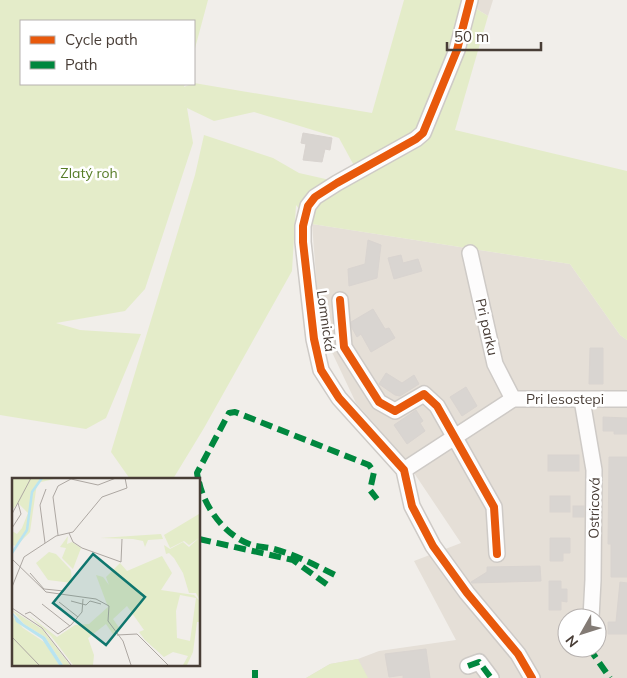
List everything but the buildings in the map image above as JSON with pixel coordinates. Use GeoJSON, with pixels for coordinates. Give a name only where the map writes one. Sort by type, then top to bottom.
{"type":"FeatureCollection","features":[{"type":"Feature","properties":{"kind":"street","name":"Lomnická"},"geometry":{"type":"LineString","coordinates":[[470,0],[457,50],[423,132],[416,139],[315,197],[308,206],[303,226],[303,242],[314,339],[321,370],[339,398],[404,470],[412,506],[433,546],[467,593],[518,654],[532,678]]}},
{"type":"Feature","properties":{"kind":"street","name":"Pri parku"},"geometry":{"type":"LineString","coordinates":[[470,252],[496,364],[513,399]]}},
{"type":"Feature","properties":{"kind":"street"},"geometry":{"type":"LineString","coordinates":[[340,300],[344,346],[379,402],[395,412],[424,394],[437,406],[494,507],[497,554]]}},
{"type":"Feature","properties":{"kind":"street","name":"Pri lesostepi"},"geometry":{"type":"LineString","coordinates":[[404,470],[513,399],[627,399]]}},
{"type":"Feature","properties":{"kind":"street","name":"Ostricová"},"geometry":{"type":"LineString","coordinates":[[582,400],[594,470],[592,608]]}},
{"type":"Feature","properties":{"kind":"street"},"geometry":{"type":"LineString","coordinates":[[468,666],[479,662],[491,678]]}},
{"type":"Feature","properties":{"kind":"shaded area"},"geometry":{"type":"Polygon","coordinates":[[[462,0],[493,0],[488,16],[462,0]]]}},
{"type":"Feature","properties":{"kind":"shaded area"},"geometry":{"type":"Polygon","coordinates":[[[312,224],[570,264],[620,335],[627,340],[627,678],[306,678],[330,664],[358,659],[379,651],[456,640],[414,561],[461,543],[402,455],[356,403],[320,327],[312,224]]]}},
{"type":"Feature","properties":{"kind":"green space","name":"Zlatý roh"},"geometry":{"type":"Polygon","coordinates":[[[0,0],[208,0],[195,48],[195,20],[20,20],[20,85],[185,85],[184,87],[195,85],[195,83],[372,113],[404,0],[462,0],[488,16],[455,130],[627,171],[627,340],[620,335],[570,264],[312,224],[296,205],[292,271],[204,428],[174,478],[129,478],[111,452],[195,175],[204,135],[273,158],[299,173],[330,180],[357,171],[339,138],[254,112],[214,121],[187,108],[193,143],[145,289],[125,311],[56,323],[80,330],[141,334],[106,418],[86,429],[0,415],[0,0]]]}},
{"type":"Feature","properties":{"kind":"green space"},"geometry":{"type":"Polygon","coordinates":[[[358,659],[368,678],[306,678],[330,664],[358,659]]]}},
{"type":"Feature","properties":{"kind":"marked path"},"geometry":{"type":"LineString","coordinates":[[198,478],[197,473],[229,413],[235,412],[369,465],[374,472],[370,490],[377,499]]}},
{"type":"Feature","properties":{"kind":"marked path"},"geometry":{"type":"LineString","coordinates":[[200,485],[211,511],[225,528],[242,541],[290,554],[335,575]]}},
{"type":"Feature","properties":{"kind":"marked path"},"geometry":{"type":"LineString","coordinates":[[200,539],[293,560],[329,586]]}},
{"type":"Feature","properties":{"kind":"marked path"},"geometry":{"type":"LineString","coordinates":[[596,658],[610,678]]}},
{"type":"Feature","properties":{"kind":"marked path"},"geometry":{"type":"LineString","coordinates":[[468,666],[479,662],[491,678]]}},
{"type":"Feature","properties":{"kind":"marked path"},"geometry":{"type":"LineString","coordinates":[[255,670],[255,678]]}},
{"type":"Feature","properties":{"kind":"cycle path"},"geometry":{"type":"LineString","coordinates":[[470,0],[457,50],[423,133],[416,139],[315,197],[308,206],[303,226],[303,242],[314,339],[321,370],[339,398],[404,470],[412,506],[433,546],[467,593],[518,654],[532,678]]}},
{"type":"Feature","properties":{"kind":"cycle path"},"geometry":{"type":"LineString","coordinates":[[340,300],[344,347],[379,402],[395,411],[424,394],[437,406],[494,507],[497,554]]}}]}
